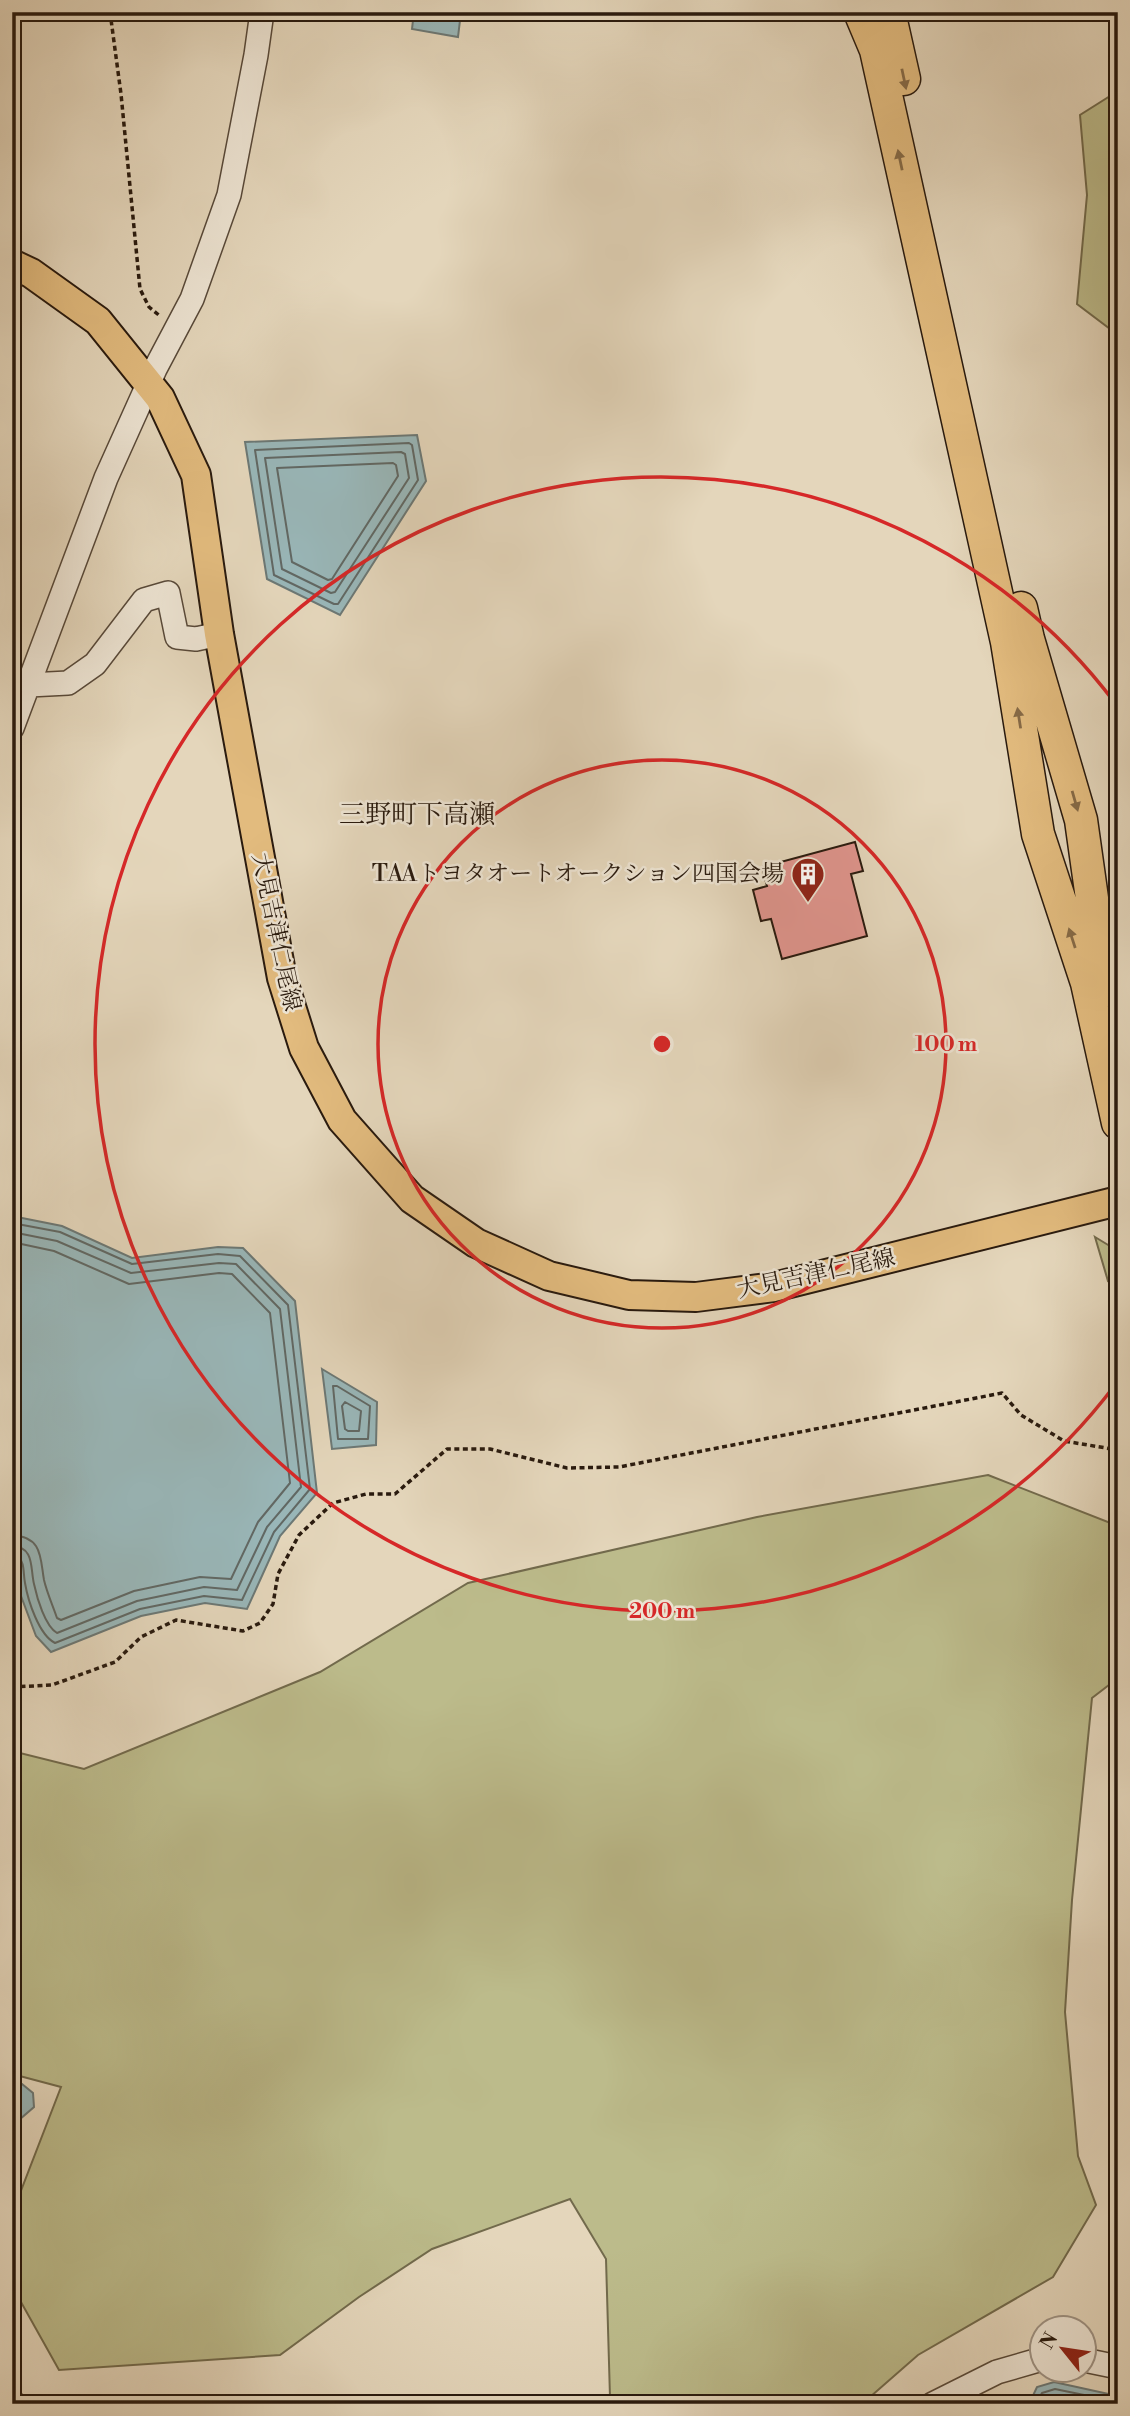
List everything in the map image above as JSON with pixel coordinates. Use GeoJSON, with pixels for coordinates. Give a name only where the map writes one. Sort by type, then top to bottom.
{"type":"FeatureCollection","features":[{"type":"Feature","properties":{"kind":"highway"},"geometry":{"type":"LineString","coordinates":[[860,12],[876,51],[1007,642],[1038,834],[1087,983],[1118,1123]]}},
{"type":"Feature","properties":{"kind":"highway"},"geometry":{"type":"LineString","coordinates":[[890,12],[1027,639],[1081,820],[1101,970],[1118,1052]]}},
{"type":"Feature","properties":{"kind":"main road","name":"大見吉津仁尾線"},"geometry":{"type":"LineString","coordinates":[[12,264],[31,273],[99,321],[160,398],[196,475],[219,634],[282,978],[304,1048],[342,1120],[412,1199],[476,1242],[550,1276],[629,1295],[696,1297],[774,1287],[1118,1201]]}},
{"type":"Feature","properties":{"kind":"street"},"geometry":{"type":"LineString","coordinates":[[12,728],[106,478],[149,383],[192,299],[229,195],[262,12]]}},
{"type":"Feature","properties":{"kind":"street"},"geometry":{"type":"LineString","coordinates":[[29,685],[68,683],[95,664],[144,600],[168,593],[177,637],[196,639],[219,634]]}},
{"type":"Feature","properties":{"kind":"street"},"geometry":{"type":"LineString","coordinates":[[933,2404],[997,2372],[1028,2363]]}},
{"type":"Feature","properties":{"kind":"street"},"geometry":{"type":"LineString","coordinates":[[1098,2363],[1118,2367]]}},
{"type":"Feature","properties":{"kind":"path"},"geometry":{"type":"LineString","coordinates":[[110,12],[121,94],[140,289],[149,307],[175,330]]}},
{"type":"Feature","properties":{"kind":"path"},"geometry":{"type":"LineString","coordinates":[[12,1687],[52,1685],[115,1662],[141,1637],[176,1620],[243,1631],[260,1623],[273,1604],[278,1574],[299,1535],[333,1503],[366,1494],[395,1494],[447,1449],[491,1449],[567,1468],[619,1467],[1003,1392],[1021,1415],[1064,1441],[1118,1450]]}},
{"type":"Feature","properties":{"kind":"shaded area"},"geometry":{"type":"Polygon","coordinates":[[[1118,91],[1118,335],[1077,304],[1087,195],[1080,115],[1118,91]]]}},
{"type":"Feature","properties":{"kind":"shaded area"},"geometry":{"type":"Polygon","coordinates":[[[1095,1237],[1118,1251],[1118,1279],[1108,1281],[1095,1237]]]}},
{"type":"Feature","properties":{"kind":"shaded area"},"geometry":{"type":"Polygon","coordinates":[[[988,1475],[1118,1526],[1118,1678],[1092,1698],[1072,1900],[1065,2012],[1078,2156],[1096,2205],[1053,2277],[918,2355],[862,2404],[615,2404],[610,2397],[606,2259],[570,2199],[432,2249],[359,2297],[280,2355],[59,2370],[12,2286],[12,2214],[61,2087],[12,2074],[12,1751],[84,1769],[320,1672],[468,1583],[757,1517],[988,1475]]]}},
{"type":"Feature","properties":{"kind":"water"},"geometry":{"type":"Polygon","coordinates":[[[414,12],[461,12],[458,37],[412,29],[414,12]]]}},
{"type":"Feature","properties":{"kind":"water"},"geometry":{"type":"Polygon","coordinates":[[[417,435],[426,481],[340,615],[267,579],[245,442],[417,435]]]}},
{"type":"Feature","properties":{"kind":"water"},"geometry":{"type":"Polygon","coordinates":[[[12,1216],[62,1226],[132,1258],[218,1247],[243,1248],[295,1301],[317,1493],[280,1536],[247,1609],[205,1603],[141,1616],[51,1652],[36,1636],[18,1588],[12,1532],[12,1216]]]}},
{"type":"Feature","properties":{"kind":"water"},"geometry":{"type":"Polygon","coordinates":[[[322,1369],[377,1402],[376,1445],[332,1449],[322,1369]]]}},
{"type":"Feature","properties":{"kind":"water"},"geometry":{"type":"Polygon","coordinates":[[[12,2084],[22,2084],[33,2093],[34,2107],[12,2126],[12,2084]]]}},
{"type":"Feature","properties":{"kind":"water"},"geometry":{"type":"Polygon","coordinates":[[[1063,2384],[1118,2396],[1118,2404],[1029,2404],[1037,2387],[1063,2384]]]}},
{"type":"Feature","properties":{"kind":"building","name":"TAAトヨタオートオークション四国会場"},"geometry":{"type":"Polygon","coordinates":[[[855,842],[863,871],[851,874],[867,936],[782,959],[771,919],[761,921],[753,890],[767,886],[762,867],[855,842]]]}},
{"type":"Feature","properties":{"kind":"place","name":"TAAトヨタオートオークション四国会場"},"geometry":{"type":"Point","coordinates":[808,904]}},
{"type":"Feature","properties":{"kind":"district","name":"三野町下高瀬"},"geometry":{"type":"Point","coordinates":[417,815]}}]}
